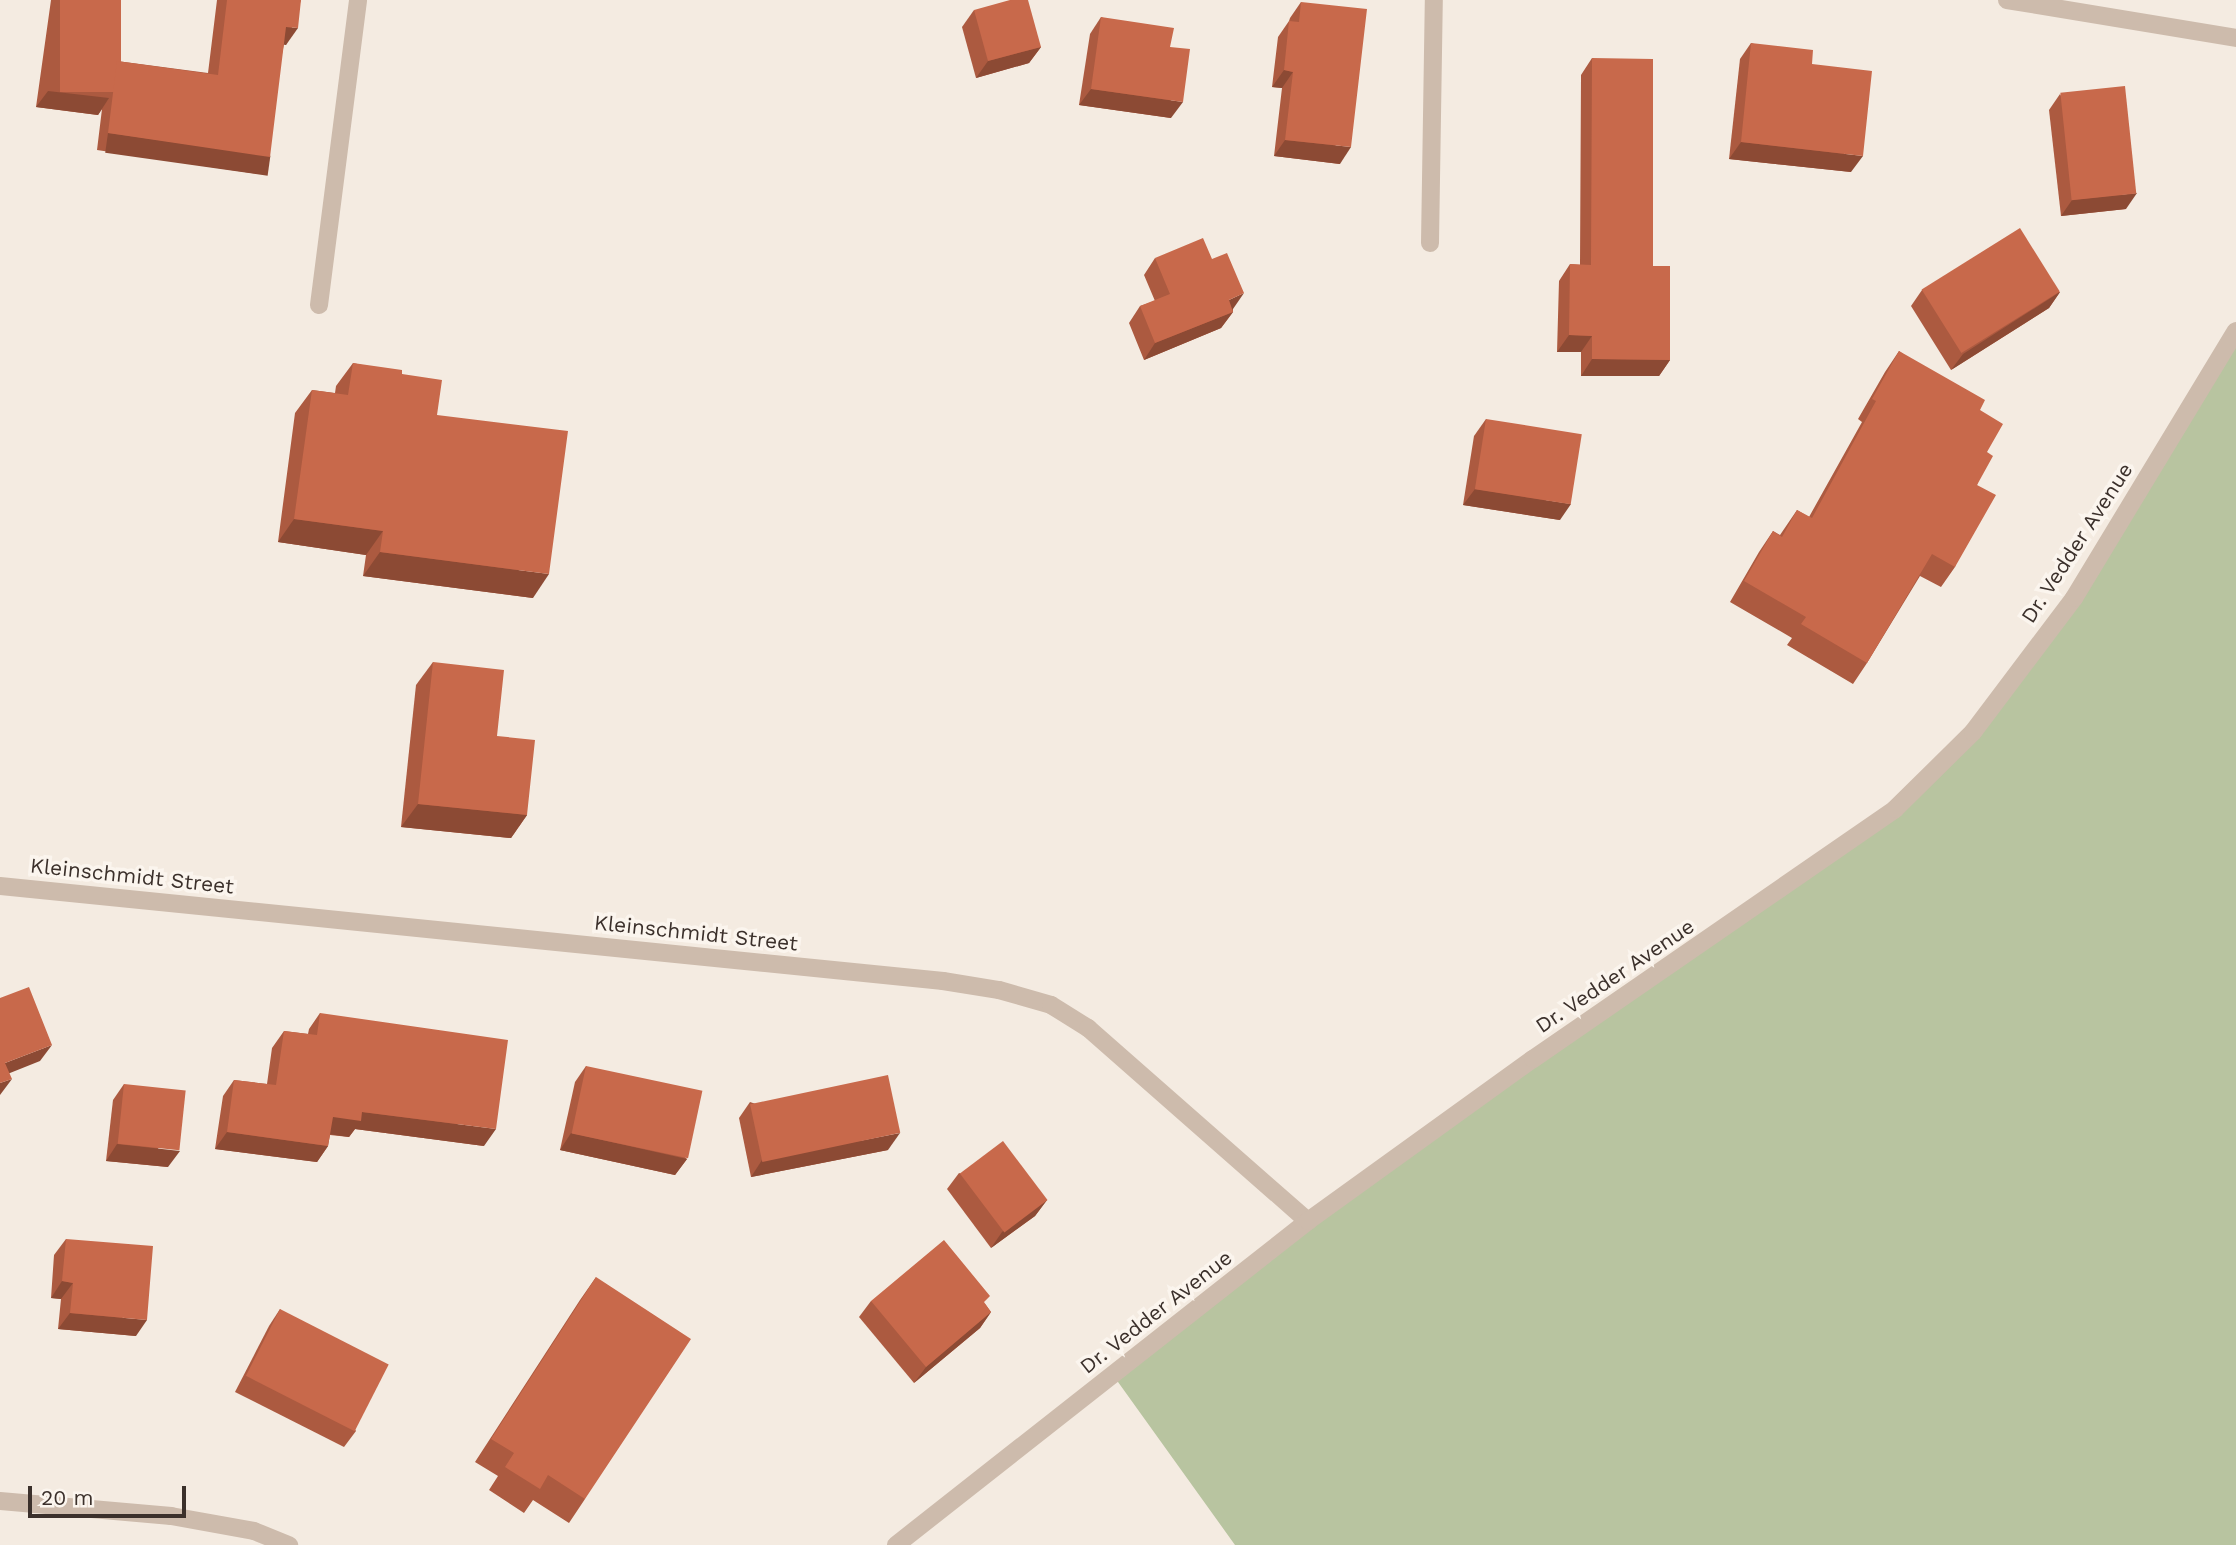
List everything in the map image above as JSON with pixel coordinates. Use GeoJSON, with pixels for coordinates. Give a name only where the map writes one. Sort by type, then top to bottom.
{"type":"FeatureCollection","features":[{"type":"Feature","properties":{"kind":"street"},"geometry":{"type":"LineString","coordinates":[[319,305],[358,0]]}},
{"type":"Feature","properties":{"kind":"street"},"geometry":{"type":"LineString","coordinates":[[1430,243],[1434,0]]}},
{"type":"Feature","properties":{"kind":"street"},"geometry":{"type":"LineString","coordinates":[[2007,0],[2236,38]]}},
{"type":"Feature","properties":{"kind":"street","name":"Dr. Vedder Avenue"},"geometry":{"type":"LineString","coordinates":[[896,1545],[1308,1221],[1533,1059],[1895,809],[1973,732],[2074,598],[2236,331]]}},
{"type":"Feature","properties":{"kind":"street","name":"Kleinschmidt Street"},"geometry":{"type":"LineString","coordinates":[[0,886],[943,981],[999,990],[1051,1004],[1088,1028],[1308,1221]]}},
{"type":"Feature","properties":{"kind":"street"},"geometry":{"type":"LineString","coordinates":[[0,1501],[171,1516],[254,1531],[289,1545]]}},
{"type":"Feature","properties":{"kind":"green space"},"geometry":{"type":"Polygon","coordinates":[[[2236,331],[2236,1545],[1235,1545],[1113,1375],[1308,1221],[1895,809],[1973,732],[2074,598],[2236,331]]]}},
{"type":"Feature","properties":{"kind":"building"},"geometry":{"type":"Polygon","coordinates":[[[60,0],[121,0],[121,92],[60,92],[60,0]]]}},
{"type":"Feature","properties":{"kind":"building"},"geometry":{"type":"Polygon","coordinates":[[[227,0],[301,0],[298,28],[286,27],[270,157],[108,133],[117,61],[218,75],[227,0]]]}},
{"type":"Feature","properties":{"kind":"building"},"geometry":{"type":"Polygon","coordinates":[[[1010,0],[1028,0],[1041,47],[988,61],[974,10],[1010,0]]]}},
{"type":"Feature","properties":{"kind":"building"},"geometry":{"type":"Polygon","coordinates":[[[1301,2],[1367,9],[1351,147],[1285,140],[1293,72],[1284,70],[1289,21],[1299,22],[1301,2]]]}},
{"type":"Feature","properties":{"kind":"building"},"geometry":{"type":"Polygon","coordinates":[[[1101,17],[1174,28],[1170,47],[1190,49],[1183,102],[1091,89],[1101,17]]]}},
{"type":"Feature","properties":{"kind":"building"},"geometry":{"type":"Polygon","coordinates":[[[1751,43],[1813,50],[1812,64],[1872,71],[1863,156],[1741,142],[1751,43]]]}},
{"type":"Feature","properties":{"kind":"building"},"geometry":{"type":"Polygon","coordinates":[[[1592,58],[1653,59],[1653,266],[1670,266],[1670,360],[1592,359],[1592,336],[1569,335],[1570,264],[1591,265],[1592,58]]]}},
{"type":"Feature","properties":{"kind":"building"},"geometry":{"type":"Polygon","coordinates":[[[2125,86],[2136,193],[2072,200],[2060,93],[2125,86]]]}},
{"type":"Feature","properties":{"kind":"building"},"geometry":{"type":"Polygon","coordinates":[[[2020,228],[2060,292],[1961,353],[1922,289],[2020,228]]]}},
{"type":"Feature","properties":{"kind":"building"},"geometry":{"type":"Polygon","coordinates":[[[1203,238],[1212,259],[1227,253],[1244,293],[1229,300],[1233,312],[1155,343],[1140,306],[1170,294],[1155,258],[1203,238]]]}},
{"type":"Feature","properties":{"kind":"building"},"geometry":{"type":"Polygon","coordinates":[[[1899,351],[1985,400],[1980,410],[2003,424],[1987,452],[1993,456],[1977,485],[1996,495],[1955,567],[1932,554],[1867,663],[1801,624],[1806,617],[1744,581],[1773,531],[1782,537],[1797,510],[1812,518],[1876,401],[1872,399],[1899,351]]]}},
{"type":"Feature","properties":{"kind":"building"},"geometry":{"type":"Polygon","coordinates":[[[353,363],[402,370],[402,374],[442,380],[437,415],[568,431],[549,574],[380,552],[383,531],[294,519],[312,390],[348,395],[353,363]]]}},
{"type":"Feature","properties":{"kind":"building"},"geometry":{"type":"Polygon","coordinates":[[[1486,419],[1582,434],[1571,504],[1475,489],[1486,419]]]}},
{"type":"Feature","properties":{"kind":"building"},"geometry":{"type":"Polygon","coordinates":[[[433,662],[504,670],[497,736],[535,740],[527,815],[418,804],[433,662]]]}},
{"type":"Feature","properties":{"kind":"building"},"geometry":{"type":"Polygon","coordinates":[[[29,987],[52,1045],[5,1063],[12,1079],[0,1083],[0,998],[29,987]]]}},
{"type":"Feature","properties":{"kind":"building"},"geometry":{"type":"Polygon","coordinates":[[[320,1013],[508,1040],[496,1129],[362,1112],[361,1121],[333,1117],[328,1146],[227,1132],[234,1080],[276,1085],[284,1031],[317,1035],[320,1013]]]}},
{"type":"Feature","properties":{"kind":"building"},"geometry":{"type":"Polygon","coordinates":[[[586,1066],[702,1091],[688,1158],[572,1133],[586,1066]]]}},
{"type":"Feature","properties":{"kind":"building"},"geometry":{"type":"Polygon","coordinates":[[[888,1075],[900,1133],[762,1162],[750,1104],[888,1075]]]}},
{"type":"Feature","properties":{"kind":"building"},"geometry":{"type":"Polygon","coordinates":[[[124,1084],[186,1090],[179,1150],[118,1144],[124,1084]]]}},
{"type":"Feature","properties":{"kind":"building"},"geometry":{"type":"Polygon","coordinates":[[[1003,1141],[1048,1200],[1004,1233],[960,1173],[1003,1141]]]}},
{"type":"Feature","properties":{"kind":"building"},"geometry":{"type":"Polygon","coordinates":[[[66,1239],[153,1246],[147,1320],[70,1313],[73,1283],[62,1281],[66,1239]]]}},
{"type":"Feature","properties":{"kind":"building"},"geometry":{"type":"Polygon","coordinates":[[[944,1240],[990,1296],[984,1302],[991,1312],[926,1367],[871,1301],[944,1240]]]}},
{"type":"Feature","properties":{"kind":"building"},"geometry":{"type":"Polygon","coordinates":[[[596,1277],[691,1339],[585,1499],[548,1475],[540,1489],[505,1467],[514,1453],[491,1439],[596,1277]]]}},
{"type":"Feature","properties":{"kind":"building"},"geometry":{"type":"Polygon","coordinates":[[[280,1309],[389,1364],[355,1431],[246,1376],[280,1309]]]}}]}
